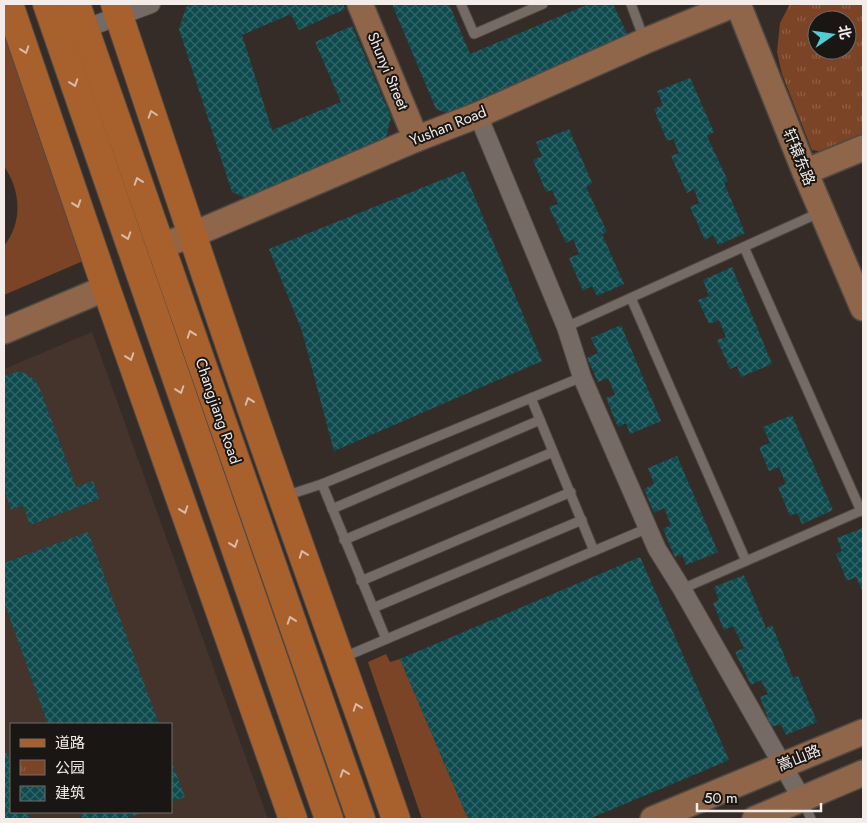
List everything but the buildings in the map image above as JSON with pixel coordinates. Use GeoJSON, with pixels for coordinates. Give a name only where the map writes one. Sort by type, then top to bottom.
{"type":"FeatureCollection","features":[{"type":"Feature","properties":{"kind":"main road","name":"Changjiang Road"},"geometry":{"type":"LineString","coordinates":[[46,4],[329,819]]}},
{"type":"Feature","properties":{"kind":"main road"},"geometry":{"type":"LineString","coordinates":[[8,7],[293,819]]}},
{"type":"Feature","properties":{"kind":"main road"},"geometry":{"type":"LineString","coordinates":[[117,10],[282,497],[396,819]]}},
{"type":"Feature","properties":{"kind":"main road","name":"Changjiang Road"},"geometry":{"type":"LineString","coordinates":[[80,16],[361,819]]}},
{"type":"Feature","properties":{"kind":"street"},"geometry":{"type":"LineString","coordinates":[[80,16],[151,4]]}},
{"type":"Feature","properties":{"kind":"street","name":"Shunyi Street"},"geometry":{"type":"LineString","coordinates":[[360,4],[416,139]]}},
{"type":"Feature","properties":{"kind":"street","name":"Yushan Road"},"geometry":{"type":"LineString","coordinates":[[160,246],[192,235],[416,139],[478,115],[645,41],[736,4]]}},
{"type":"Feature","properties":{"kind":"street","name":"轩辕东路"},"geometry":{"type":"LineString","coordinates":[[736,4],[863,308]]}},
{"type":"Feature","properties":{"kind":"street"},"geometry":{"type":"LineString","coordinates":[[478,115],[566,327],[582,377],[657,549],[682,589],[807,809]]}},
{"type":"Feature","properties":{"kind":"street"},"geometry":{"type":"LineString","coordinates":[[805,172],[863,148]]}},
{"type":"Feature","properties":{"kind":"street"},"geometry":{"type":"LineString","coordinates":[[4,331],[106,288]]}},
{"type":"Feature","properties":{"kind":"street","name":"嵩山路"},"geometry":{"type":"LineString","coordinates":[[652,819],[863,732]]}},
{"type":"Feature","properties":{"kind":"street"},"geometry":{"type":"LineString","coordinates":[[755,819],[807,809],[863,773]]}},
{"type":"Feature","properties":{"kind":"lane"},"geometry":{"type":"LineString","coordinates":[[461,4],[474,34],[543,4]]}},
{"type":"Feature","properties":{"kind":"lane"},"geometry":{"type":"LineString","coordinates":[[632,4],[645,41]]}},
{"type":"Feature","properties":{"kind":"lane"},"geometry":{"type":"LineString","coordinates":[[566,327],[822,212]]}},
{"type":"Feature","properties":{"kind":"lane"},"geometry":{"type":"LineString","coordinates":[[682,589],[862,510],[744,247]]}},
{"type":"Feature","properties":{"kind":"lane"},"geometry":{"type":"LineString","coordinates":[[631,298],[746,561]]}},
{"type":"Feature","properties":{"kind":"lane"},"geometry":{"type":"LineString","coordinates":[[282,497],[322,484],[582,377]]}},
{"type":"Feature","properties":{"kind":"lane"},"geometry":{"type":"LineString","coordinates":[[531,398],[594,551]]}},
{"type":"Feature","properties":{"kind":"lane"},"geometry":{"type":"LineString","coordinates":[[332,509],[540,420]]}},
{"type":"Feature","properties":{"kind":"lane"},"geometry":{"type":"LineString","coordinates":[[344,540],[553,452]]}},
{"type":"Feature","properties":{"kind":"lane"},"geometry":{"type":"LineString","coordinates":[[322,484],[386,639]]}},
{"type":"Feature","properties":{"kind":"lane"},"geometry":{"type":"LineString","coordinates":[[361,580],[571,492]]}},
{"type":"Feature","properties":{"kind":"lane"},"geometry":{"type":"LineString","coordinates":[[373,608],[582,520]]}},
{"type":"Feature","properties":{"kind":"lane"},"geometry":{"type":"LineString","coordinates":[[340,658],[648,528]]}},
{"type":"Feature","properties":{"kind":"shaded area"},"geometry":{"type":"Polygon","coordinates":[[[92,332],[268,819],[4,819],[4,369],[92,332]]]}},
{"type":"Feature","properties":{"kind":"green space"},"geometry":{"type":"Polygon","coordinates":[[[790,4],[863,4],[863,137],[826,152],[812,150],[782,74],[777,52],[780,23],[790,4]]]}},
{"type":"Feature","properties":{"kind":"green space"},"geometry":{"type":"Polygon","coordinates":[[[4,29],[90,258],[4,295],[4,246],[14,227],[18,206],[14,186],[4,166],[4,29]]]}},
{"type":"Feature","properties":{"kind":"green space"},"geometry":{"type":"Polygon","coordinates":[[[386,654],[390,662],[400,659],[468,819],[422,819],[368,662],[386,654]]]}}]}
